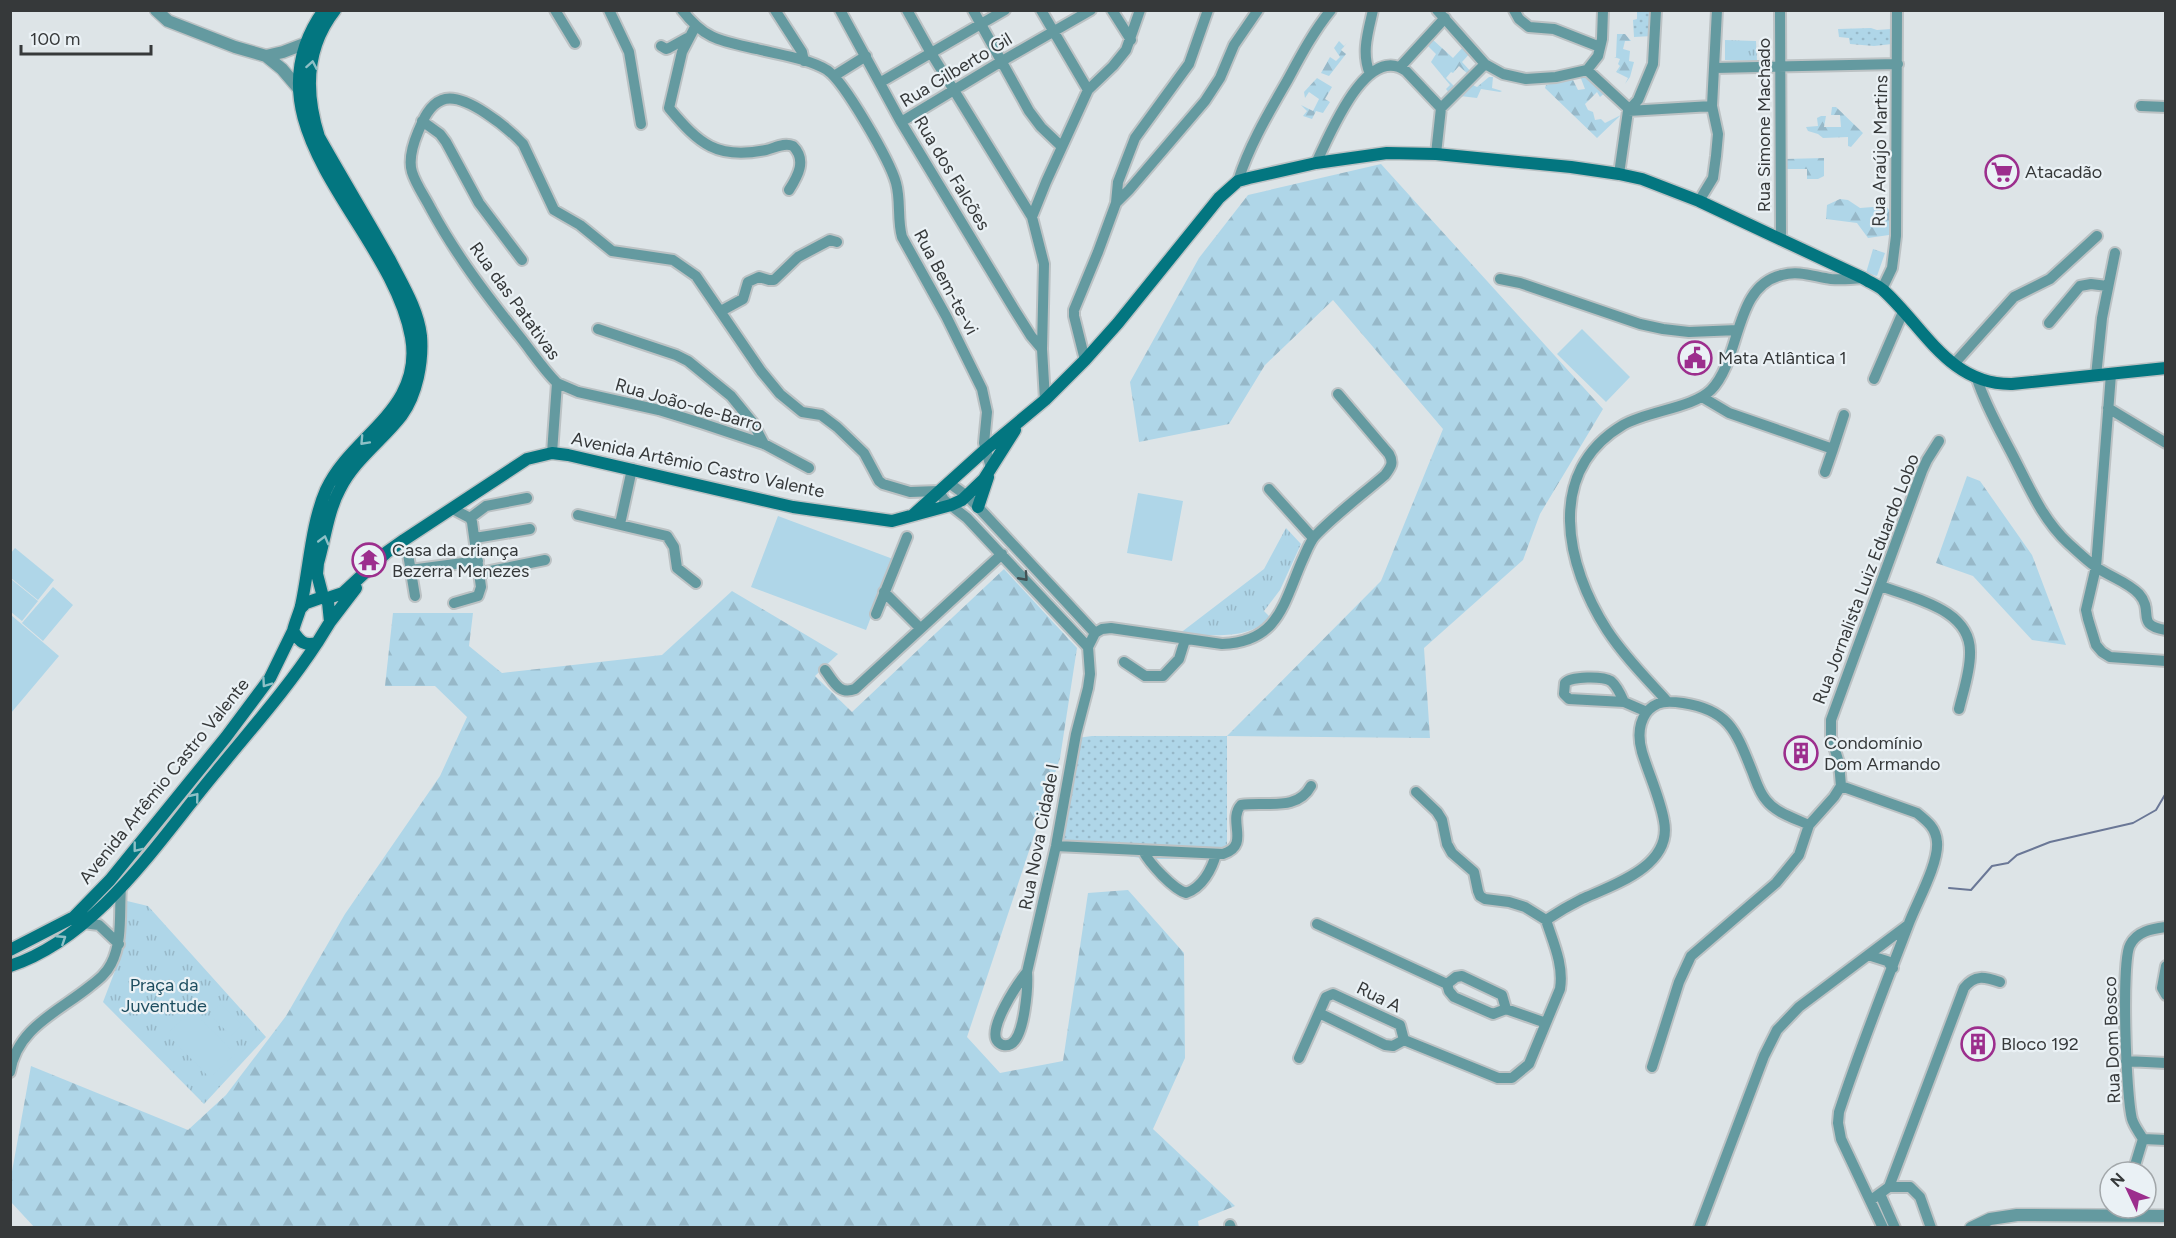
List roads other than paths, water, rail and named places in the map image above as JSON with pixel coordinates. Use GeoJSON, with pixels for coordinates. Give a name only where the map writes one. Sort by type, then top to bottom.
{"type":"FeatureCollection","features":[{"type":"Feature","properties":{"kind":"main road"},"geometry":{"type":"LineString","coordinates":[[324,10],[311,28],[304,44],[300,62],[301,112],[309,140],[394,288],[406,317],[411,339],[411,364],[401,396],[393,410],[337,472],[327,488],[308,562],[301,608],[293,631],[302,643],[309,645],[317,643],[330,622],[330,608],[324,598],[317,574],[336,499],[343,482],[403,413],[418,375],[421,350],[421,335],[408,294],[319,137],[313,119],[308,89],[312,63],[322,31],[335,10]]}},
{"type":"Feature","properties":{"kind":"main road","name":"Avenida Artêmio Castro Valente"},"geometry":{"type":"LineString","coordinates":[[914,514],[985,450],[1046,400],[1085,360],[1128,310],[1204,214],[1238,182],[1267,173],[1316,163],[1379,154],[1436,154],[1571,167],[1642,179],[1699,201],[1817,255],[1882,289],[1953,364],[1977,379],[2012,384],[2166,368]]}},
{"type":"Feature","properties":{"kind":"main road","name":"Avenida Artêmio Castro Valente"},"geometry":{"type":"LineString","coordinates":[[324,598],[343,593],[404,540],[513,467],[536,456],[552,453],[632,469],[793,507],[892,521],[951,505],[967,496],[991,468],[1022,420]]}},
{"type":"Feature","properties":{"kind":"main road"},"geometry":{"type":"LineString","coordinates":[[978,507],[991,468]]}},
{"type":"Feature","properties":{"kind":"main road","name":"Avenida Artêmio Castro Valente"},"geometry":{"type":"LineString","coordinates":[[330,622],[366,572]]}},
{"type":"Feature","properties":{"kind":"main road"},"geometry":{"type":"LineString","coordinates":[[301,608],[306,603],[324,598]]}},
{"type":"Feature","properties":{"kind":"main road","name":"Avenida Artêmio Castro Valente"},"geometry":{"type":"LineString","coordinates":[[10,950],[74,917],[110,879],[233,729],[270,678],[293,631]]}},
{"type":"Feature","properties":{"kind":"main road","name":"Avenida Artêmio Castro Valente"},"geometry":{"type":"LineString","coordinates":[[10,966],[66,938],[111,899],[273,704],[317,643]]}},
{"type":"Feature","properties":{"kind":"street"},"geometry":{"type":"LineString","coordinates":[[156,10],[168,21],[266,56],[282,69],[299,89]]}},
{"type":"Feature","properties":{"kind":"street"},"geometry":{"type":"LineString","coordinates":[[555,10],[575,43]]}},
{"type":"Feature","properties":{"kind":"street"},"geometry":{"type":"LineString","coordinates":[[609,10],[629,52],[641,124]]}},
{"type":"Feature","properties":{"kind":"street","name":"Rua Bem-te-vi"},"geometry":{"type":"LineString","coordinates":[[682,10],[695,27],[704,34],[804,61],[825,69],[834,76],[881,149],[896,182],[902,237],[976,374],[986,404],[985,450],[991,468]]}},
{"type":"Feature","properties":{"kind":"street"},"geometry":{"type":"LineString","coordinates":[[775,10],[802,52],[804,61]]}},
{"type":"Feature","properties":{"kind":"street","name":"Rua dos Falcões"},"geometry":{"type":"LineString","coordinates":[[840,10],[901,122],[1014,309],[1042,349]]}},
{"type":"Feature","properties":{"kind":"street"},"geometry":{"type":"LineString","coordinates":[[907,10],[953,90],[1032,217],[1044,264],[1042,349],[1046,400]]}},
{"type":"Feature","properties":{"kind":"street"},"geometry":{"type":"LineString","coordinates":[[973,10],[1029,111],[1041,127],[1062,147]]}},
{"type":"Feature","properties":{"kind":"street"},"geometry":{"type":"LineString","coordinates":[[881,82],[1005,10]]}},
{"type":"Feature","properties":{"kind":"street"},"geometry":{"type":"LineString","coordinates":[[1041,10],[1088,90]]}},
{"type":"Feature","properties":{"kind":"street","name":"Rua Gilberto Gil"},"geometry":{"type":"LineString","coordinates":[[901,122],[1091,10]]}},
{"type":"Feature","properties":{"kind":"street"},"geometry":{"type":"LineString","coordinates":[[1112,10],[1131,40]]}},
{"type":"Feature","properties":{"kind":"street"},"geometry":{"type":"LineString","coordinates":[[1032,217],[1088,90],[1120,58],[1131,40],[1140,10]]}},
{"type":"Feature","properties":{"kind":"street"},"geometry":{"type":"LineString","coordinates":[[1085,360],[1074,310],[1116,203],[1118,182],[1138,131],[1189,64],[1208,10]]}},
{"type":"Feature","properties":{"kind":"street"},"geometry":{"type":"LineString","coordinates":[[1116,203],[1130,190],[1206,101],[1220,78],[1234,45],[1258,10]]}},
{"type":"Feature","properties":{"kind":"street"},"geometry":{"type":"LineString","coordinates":[[1238,182],[1251,147],[1266,119],[1314,33],[1331,10]]}},
{"type":"Feature","properties":{"kind":"street"},"geometry":{"type":"LineString","coordinates":[[1370,74],[1365,49],[1373,10]]}},
{"type":"Feature","properties":{"kind":"street"},"geometry":{"type":"LineString","coordinates":[[1514,10],[1519,19],[1529,27],[1554,29],[1600,47]]}},
{"type":"Feature","properties":{"kind":"street"},"geometry":{"type":"LineString","coordinates":[[1400,67],[1441,14],[1485,64],[1503,74],[1526,79],[1547,79],[1587,70],[1594,64],[1600,47],[1603,10]]}},
{"type":"Feature","properties":{"kind":"street"},"geometry":{"type":"LineString","coordinates":[[1628,111],[1638,100],[1653,64],[1656,10]]}},
{"type":"Feature","properties":{"kind":"street"},"geometry":{"type":"LineString","coordinates":[[1699,201],[1713,178],[1716,156],[1718,134],[1712,106],[1717,10]]}},
{"type":"Feature","properties":{"kind":"street","name":"Rua Simone Machado"},"geometry":{"type":"LineString","coordinates":[[1780,10],[1781,240]]}},
{"type":"Feature","properties":{"kind":"street","name":"Rua Araújo Martins"},"geometry":{"type":"LineString","coordinates":[[1882,289],[1892,268],[1896,236],[1897,10]]}},
{"type":"Feature","properties":{"kind":"street"},"geometry":{"type":"LineString","coordinates":[[695,27],[687,38],[682,52],[669,108],[701,142],[717,150],[736,153],[752,152],[781,145],[793,146],[800,153],[800,170],[789,190]]}},
{"type":"Feature","properties":{"kind":"street"},"geometry":{"type":"LineString","coordinates":[[661,46],[666,49],[687,38]]}},
{"type":"Feature","properties":{"kind":"street"},"geometry":{"type":"LineString","coordinates":[[266,56],[304,44]]}},
{"type":"Feature","properties":{"kind":"street"},"geometry":{"type":"LineString","coordinates":[[834,76],[866,56]]}},
{"type":"Feature","properties":{"kind":"street"},"geometry":{"type":"LineString","coordinates":[[1436,154],[1441,108],[1485,64]]}},
{"type":"Feature","properties":{"kind":"street"},"geometry":{"type":"LineString","coordinates":[[1715,68],[1898,64]]}},
{"type":"Feature","properties":{"kind":"street"},"geometry":{"type":"LineString","coordinates":[[1316,163],[1348,100],[1370,74],[1386,65],[1400,67],[1441,108]]}},
{"type":"Feature","properties":{"kind":"street"},"geometry":{"type":"LineString","coordinates":[[1587,70],[1628,108],[1619,174]]}},
{"type":"Feature","properties":{"kind":"street"},"geometry":{"type":"LineString","coordinates":[[522,260],[479,203],[446,142],[440,134],[422,121],[429,110],[443,99],[463,101],[501,125],[523,144],[554,210],[580,225],[612,251],[680,263],[696,276],[761,371],[780,394],[802,412],[821,415],[837,427],[864,453],[883,484],[910,492],[939,491],[941,497],[967,518],[1088,647]]}},
{"type":"Feature","properties":{"kind":"street"},"geometry":{"type":"LineString","coordinates":[[1628,111],[1712,106]]}},
{"type":"Feature","properties":{"kind":"street"},"geometry":{"type":"LineString","coordinates":[[2141,106],[2166,107]]}},
{"type":"Feature","properties":{"kind":"street","name":"Rua das Patativas"},"geometry":{"type":"LineString","coordinates":[[422,121],[413,148],[411,167],[414,176],[439,222],[474,277],[557,383],[552,453]]}},
{"type":"Feature","properties":{"kind":"street"},"geometry":{"type":"LineString","coordinates":[[1953,364],[2014,297],[2056,275],[2097,236]]}},
{"type":"Feature","properties":{"kind":"street"},"geometry":{"type":"LineString","coordinates":[[721,311],[743,299],[748,282],[759,277],[769,280],[780,275],[798,257],[830,240],[837,242]]}},
{"type":"Feature","properties":{"kind":"street"},"geometry":{"type":"LineString","coordinates":[[2096,376],[2102,318],[2115,253]]}},
{"type":"Feature","properties":{"kind":"street"},"geometry":{"type":"LineString","coordinates":[[1666,700],[1621,649],[1595,610],[1575,559],[1570,533],[1571,493],[1577,474],[1596,446],[1623,425],[1640,417],[1702,398],[1723,375],[1730,361],[1738,330],[1751,297],[1774,277],[1792,273],[1832,279],[1863,278]]}},
{"type":"Feature","properties":{"kind":"street"},"geometry":{"type":"LineString","coordinates":[[1500,279],[1520,283],[1640,324],[1663,329],[1689,332],[1738,330]]}},
{"type":"Feature","properties":{"kind":"street"},"geometry":{"type":"LineString","coordinates":[[2049,323],[2080,286],[2091,284],[2107,286]]}},
{"type":"Feature","properties":{"kind":"street"},"geometry":{"type":"LineString","coordinates":[[1874,379],[1903,312]]}},
{"type":"Feature","properties":{"kind":"street"},"geometry":{"type":"LineString","coordinates":[[598,329],[688,361],[731,396],[753,423],[764,444]]}},
{"type":"Feature","properties":{"kind":"street"},"geometry":{"type":"LineString","coordinates":[[2111,374],[2096,567],[2086,610],[2097,645],[2102,652],[2110,657],[2166,661]]}},
{"type":"Feature","properties":{"kind":"street"},"geometry":{"type":"LineString","coordinates":[[1977,379],[1989,408],[2041,510],[2059,533],[2096,567],[2130,586],[2139,595],[2145,604],[2148,623],[2153,628],[2166,630]]}},
{"type":"Feature","properties":{"kind":"street","name":"Rua João-de-Barro"},"geometry":{"type":"LineString","coordinates":[[557,383],[578,392],[669,413],[764,444],[808,468]]}},
{"type":"Feature","properties":{"kind":"street"},"geometry":{"type":"LineString","coordinates":[[949,483],[978,507],[1095,633],[1102,629],[1117,628],[1185,640],[1240,644],[1264,632],[1279,612],[1313,538],[1385,475],[1392,465],[1393,460],[1389,454],[1338,394]]}},
{"type":"Feature","properties":{"kind":"street"},"geometry":{"type":"LineString","coordinates":[[1702,398],[1730,413],[1833,449]]}},
{"type":"Feature","properties":{"kind":"street"},"geometry":{"type":"LineString","coordinates":[[2108,408],[2166,443]]}},
{"type":"Feature","properties":{"kind":"street"},"geometry":{"type":"LineString","coordinates":[[1825,472],[1844,415]]}},
{"type":"Feature","properties":{"kind":"street","name":"Rua Jornalista Luiz Eduardo Lobo"},"geometry":{"type":"LineString","coordinates":[[1840,786],[1839,763],[1831,737],[1831,720],[1927,460],[1939,441]]}},
{"type":"Feature","properties":{"kind":"street"},"geometry":{"type":"LineString","coordinates":[[620,524],[632,469]]}},
{"type":"Feature","properties":{"kind":"street"},"geometry":{"type":"LineString","coordinates":[[1269,489],[1313,538]]}},
{"type":"Feature","properties":{"kind":"street"},"geometry":{"type":"LineString","coordinates":[[470,518],[486,506],[527,498]]}},
{"type":"Feature","properties":{"kind":"street"},"geometry":{"type":"LineString","coordinates":[[967,518],[978,507]]}},
{"type":"Feature","properties":{"kind":"street"},"geometry":{"type":"LineString","coordinates":[[453,509],[470,518],[476,538],[481,587],[478,596],[454,603]]}},
{"type":"Feature","properties":{"kind":"street"},"geometry":{"type":"LineString","coordinates":[[578,515],[667,536],[674,547],[677,568],[696,583]]}},
{"type":"Feature","properties":{"kind":"street"},"geometry":{"type":"LineString","coordinates":[[476,538],[530,529]]}},
{"type":"Feature","properties":{"kind":"street"},"geometry":{"type":"LineString","coordinates":[[876,614],[907,537]]}},
{"type":"Feature","properties":{"kind":"street"},"geometry":{"type":"LineString","coordinates":[[825,670],[841,689],[848,692],[855,689],[920,628],[1006,558],[1019,553]]}},
{"type":"Feature","properties":{"kind":"street"},"geometry":{"type":"LineString","coordinates":[[408,554],[415,596]]}},
{"type":"Feature","properties":{"kind":"street"},"geometry":{"type":"LineString","coordinates":[[480,573],[545,560]]}},
{"type":"Feature","properties":{"kind":"street"},"geometry":{"type":"LineString","coordinates":[[410,570],[478,561]]}},
{"type":"Feature","properties":{"kind":"street"},"geometry":{"type":"LineString","coordinates":[[1881,586],[1945,610],[1966,631],[1970,643],[1970,656],[1959,710]]}},
{"type":"Feature","properties":{"kind":"street"},"geometry":{"type":"LineString","coordinates":[[884,592],[920,628]]}},
{"type":"Feature","properties":{"kind":"street","name":"Rua Nova Cidade I"},"geometry":{"type":"LineString","coordinates":[[1027,972],[1016,988],[994,1032],[997,1041],[1003,1045],[1010,1045],[1019,1034],[1028,992],[1027,972],[1056,846],[1076,734],[1089,681],[1088,647],[1095,633]]}},
{"type":"Feature","properties":{"kind":"street"},"geometry":{"type":"LineString","coordinates":[[1124,662],[1145,676],[1163,676],[1179,659],[1185,640]]}},
{"type":"Feature","properties":{"kind":"street"},"geometry":{"type":"LineString","coordinates":[[1624,702],[1612,682],[1605,679],[1572,678],[1565,683],[1563,689],[1569,699],[1624,702],[1647,712]]}},
{"type":"Feature","properties":{"kind":"street"},"geometry":{"type":"LineString","coordinates":[[1546,920],[1570,905],[1642,869],[1653,860],[1660,848],[1664,837],[1665,822],[1639,740],[1640,724],[1647,712],[1666,700],[1707,707],[1718,714],[1728,724],[1742,746],[1766,800],[1779,811],[1809,825]]}},
{"type":"Feature","properties":{"kind":"street"},"geometry":{"type":"LineString","coordinates":[[1056,846],[1216,854],[1230,852],[1236,846],[1237,812],[1241,805],[1296,801],[1307,794],[1311,786]]}},
{"type":"Feature","properties":{"kind":"street"},"geometry":{"type":"LineString","coordinates":[[1652,1067],[1679,982],[1691,956],[1776,883],[1799,855],[1809,825],[1834,797],[1840,786],[1917,813],[1927,820],[1935,831],[1936,855],[1908,924],[1839,1112],[1838,1123],[1841,1139],[1880,1193],[1895,1227]]}},
{"type":"Feature","properties":{"kind":"street"},"geometry":{"type":"LineString","coordinates":[[1404,1040],[1505,1080],[1518,1074],[1529,1064],[1560,989],[1562,971],[1546,920],[1525,907],[1480,896],[1474,872],[1452,853],[1447,844],[1442,820],[1416,792]]}},
{"type":"Feature","properties":{"kind":"street"},"geometry":{"type":"LineString","coordinates":[[1143,851],[1152,865],[1179,890],[1186,893],[1191,892],[1207,875],[1216,854]]}},
{"type":"Feature","properties":{"kind":"street"},"geometry":{"type":"LineString","coordinates":[[10,1072],[15,1053],[26,1035],[105,974],[110,966],[119,944],[121,887]]}},
{"type":"Feature","properties":{"kind":"street"},"geometry":{"type":"LineString","coordinates":[[83,923],[99,925],[119,944]]}},
{"type":"Feature","properties":{"kind":"street"},"geometry":{"type":"LineString","coordinates":[[1317,924],[1447,984],[1454,997],[1493,1014],[1506,1009],[1546,1023]]}},
{"type":"Feature","properties":{"kind":"street"},"geometry":{"type":"LineString","coordinates":[[1699,1227],[1776,1030],[1799,1007],[1908,924]]}},
{"type":"Feature","properties":{"kind":"street","name":"Rua Dom Bosco"},"geometry":{"type":"LineString","coordinates":[[2143,1139],[2132,1120],[2126,1061],[2127,950],[2131,942],[2144,932],[2166,927]]}},
{"type":"Feature","properties":{"kind":"street"},"geometry":{"type":"LineString","coordinates":[[1868,955],[1887,961],[1893,968]]}},
{"type":"Feature","properties":{"kind":"street"},"geometry":{"type":"LineString","coordinates":[[2166,966],[2162,988],[2166,995]]}},
{"type":"Feature","properties":{"kind":"street"},"geometry":{"type":"LineString","coordinates":[[1447,984],[1456,977],[1462,976],[1502,995],[1506,1009]]}},
{"type":"Feature","properties":{"kind":"street"},"geometry":{"type":"LineString","coordinates":[[1883,1227],[1880,1193],[1964,988],[1970,980],[1976,978],[1985,977],[2000,982]]}},
{"type":"Feature","properties":{"kind":"street","name":"Rua A"},"geometry":{"type":"LineString","coordinates":[[1299,1058],[1326,997],[1329,994],[1337,995],[1400,1025],[1404,1040],[1393,1046],[1385,1045],[1319,1013]]}},
{"type":"Feature","properties":{"kind":"street"},"geometry":{"type":"LineString","coordinates":[[2126,1061],[2166,1063]]}},
{"type":"Feature","properties":{"kind":"street"},"geometry":{"type":"LineString","coordinates":[[2137,1160],[2143,1139],[2166,1140]]}},
{"type":"Feature","properties":{"kind":"street"},"geometry":{"type":"LineString","coordinates":[[1880,1193],[1903,1186],[1916,1191],[1931,1227]]}},
{"type":"Feature","properties":{"kind":"street"},"geometry":{"type":"LineString","coordinates":[[1971,1227],[1990,1219],[2017,1215],[2098,1217]]}},
{"type":"Feature","properties":{"kind":"waterway"},"geometry":{"type":"LineString","coordinates":[[1949,888],[1971,890],[1992,866],[2008,863],[2017,855],[2050,842],[2133,823],[2156,810],[2166,793]]}},
{"type":"Feature","properties":{"kind":"place","name":"Atacadão"},"geometry":{"type":"Point","coordinates":[2002,172]}},
{"type":"Feature","properties":{"kind":"place","name":"Mata Atlântica 1"},"geometry":{"type":"Point","coordinates":[1695,358]}},
{"type":"Feature","properties":{"kind":"place","name":"Casa da criança Bezerra Menezes"},"geometry":{"type":"Point","coordinates":[369,560]}},
{"type":"Feature","properties":{"kind":"place","name":"Condomínio Dom Armando"},"geometry":{"type":"Point","coordinates":[1801,753]}},
{"type":"Feature","properties":{"kind":"place","name":"Bloco 192"},"geometry":{"type":"Point","coordinates":[1978,1044]}},
{"type":"Feature","properties":{"kind":"park label","name":"Praça da Juventude"},"geometry":{"type":"Point","coordinates":[164,995]}}]}
